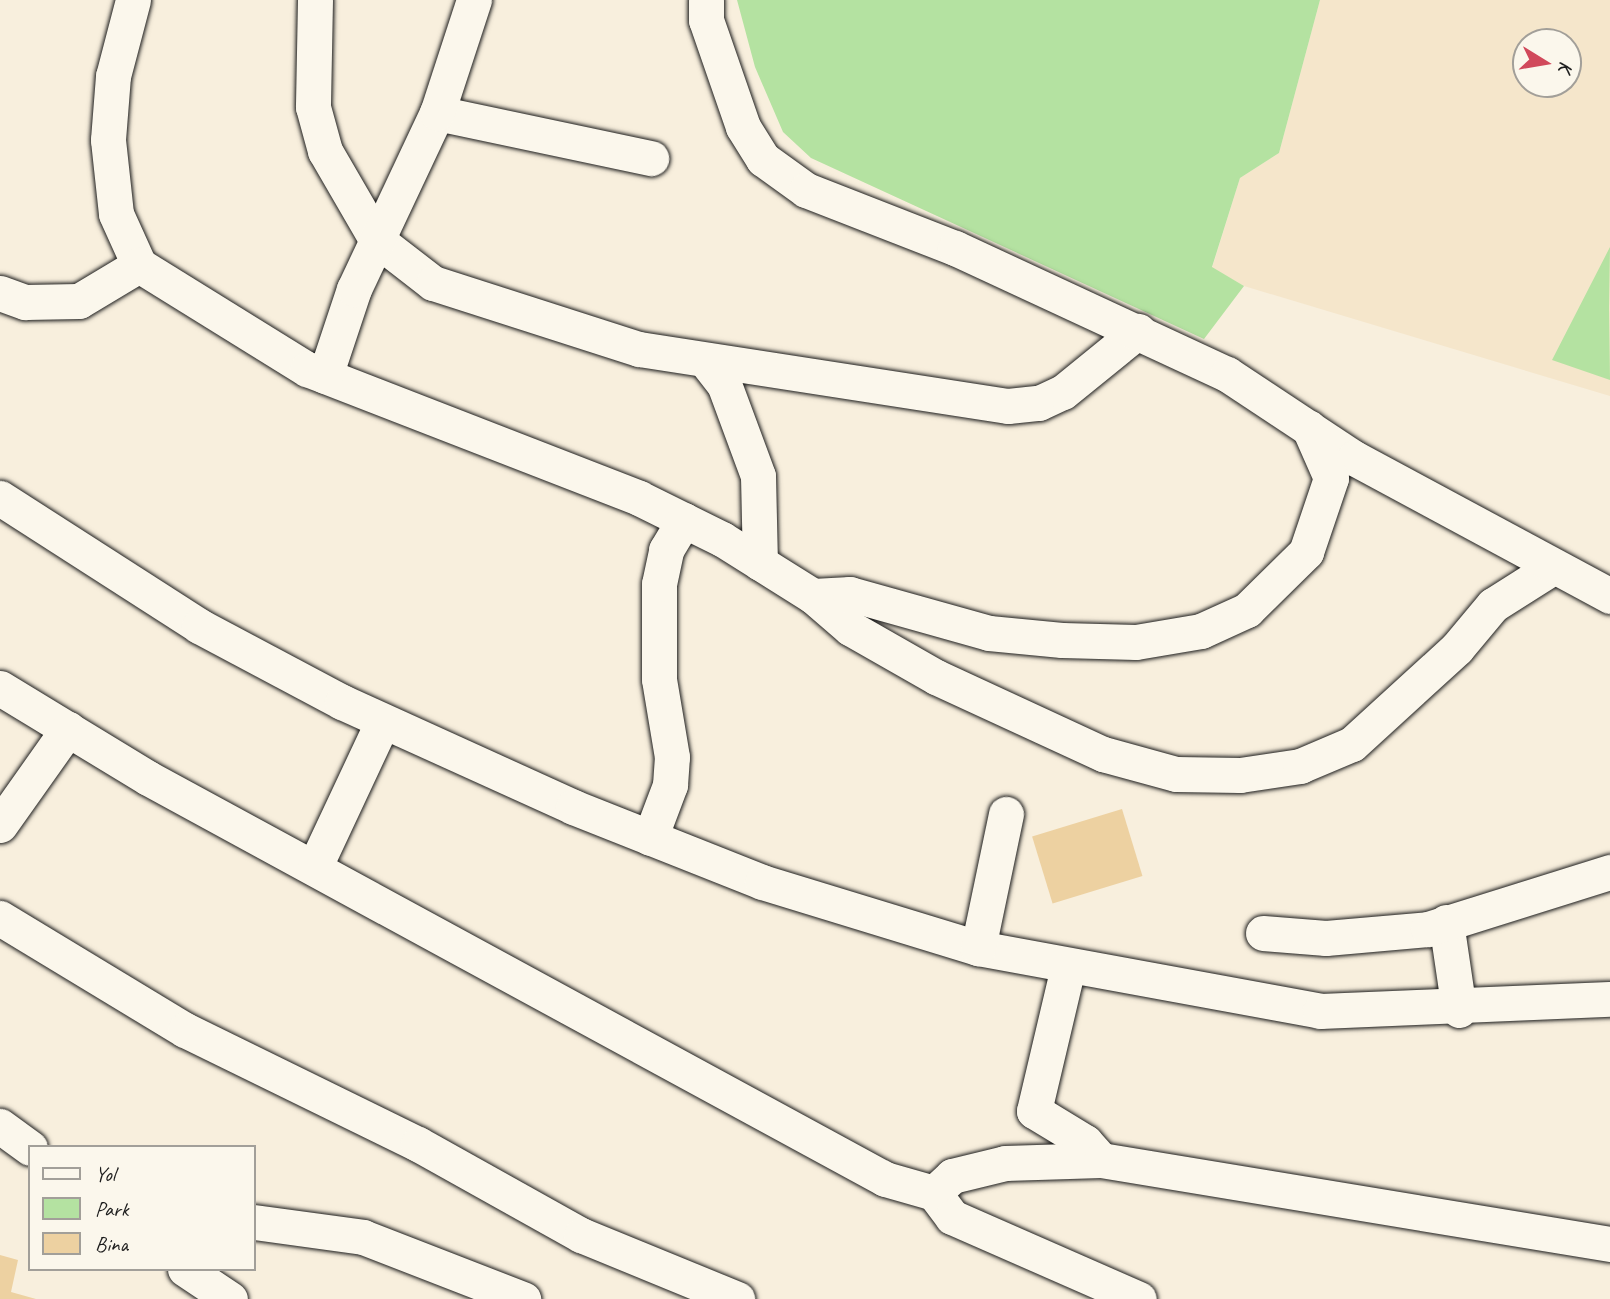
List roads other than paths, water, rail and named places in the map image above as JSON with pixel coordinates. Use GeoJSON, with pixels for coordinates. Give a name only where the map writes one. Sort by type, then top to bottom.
{"type":"FeatureCollection","features":[{"type":"Feature","properties":{"kind":"street"},"geometry":{"type":"LineString","coordinates":[[133,0],[113,76],[108,140],[116,214],[139,265],[205,311],[325,376],[684,520],[761,563],[813,596],[850,628],[936,677],[1103,754],[1176,774],[1240,775],[1300,766],[1352,744],[1457,648],[1493,605],[1553,567]]}},
{"type":"Feature","properties":{"kind":"street"},"geometry":{"type":"LineString","coordinates":[[315,0],[313,107],[324,151],[376,239],[433,283],[639,349],[1008,406],[1063,392],[1138,331]]}},
{"type":"Feature","properties":{"kind":"street"},"geometry":{"type":"LineString","coordinates":[[325,376],[376,239],[437,113],[474,0]]}},
{"type":"Feature","properties":{"kind":"street"},"geometry":{"type":"LineString","coordinates":[[706,0],[725,78],[763,159],[806,190],[1138,331],[1305,422],[1354,458],[1610,596]]}},
{"type":"Feature","properties":{"kind":"street"},"geometry":{"type":"LineString","coordinates":[[437,113],[651,158]]}},
{"type":"Feature","properties":{"kind":"street"},"geometry":{"type":"LineString","coordinates":[[0,293],[25,302],[79,301],[139,265]]}},
{"type":"Feature","properties":{"kind":"street"},"geometry":{"type":"LineString","coordinates":[[705,360],[724,383],[758,476],[761,563]]}},
{"type":"Feature","properties":{"kind":"street"},"geometry":{"type":"LineString","coordinates":[[813,596],[850,594],[989,633],[1062,640],[1136,642],[1201,631],[1247,610],[1306,552],[1331,478],[1305,422]]}},
{"type":"Feature","properties":{"kind":"street"},"geometry":{"type":"LineString","coordinates":[[0,498],[199,626],[383,721],[650,838],[762,882],[978,948],[1068,967],[1320,1011],[1459,1010],[1610,999]]}},
{"type":"Feature","properties":{"kind":"street"},"geometry":{"type":"LineString","coordinates":[[650,838],[670,785],[672,757],[659,679],[659,584],[666,550],[684,520]]}},
{"type":"Feature","properties":{"kind":"street"},"geometry":{"type":"LineString","coordinates":[[0,688],[68,729],[885,1179],[934,1193],[953,1217],[1139,1299]]}},
{"type":"Feature","properties":{"kind":"street"},"geometry":{"type":"LineString","coordinates":[[315,866],[383,721]]}},
{"type":"Feature","properties":{"kind":"street"},"geometry":{"type":"LineString","coordinates":[[0,825],[68,729]]}},
{"type":"Feature","properties":{"kind":"street"},"geometry":{"type":"LineString","coordinates":[[978,948],[1006,814]]}},
{"type":"Feature","properties":{"kind":"street"},"geometry":{"type":"LineString","coordinates":[[1263,933],[1381,936],[1447,922],[1610,872]]}},
{"type":"Feature","properties":{"kind":"street"},"geometry":{"type":"LineString","coordinates":[[0,918],[185,1030],[418,1144],[581,1235],[737,1299]]}},
{"type":"Feature","properties":{"kind":"street"},"geometry":{"type":"LineString","coordinates":[[1447,922],[1459,1010]]}},
{"type":"Feature","properties":{"kind":"street"},"geometry":{"type":"LineString","coordinates":[[1068,967],[1034,1111],[1085,1142],[1101,1160]]}},
{"type":"Feature","properties":{"kind":"street"},"geometry":{"type":"LineString","coordinates":[[0,1126],[28,1147]]}},
{"type":"Feature","properties":{"kind":"street"},"geometry":{"type":"LineString","coordinates":[[934,1193],[953,1176],[1005,1163],[1101,1160],[1610,1244]]}},
{"type":"Feature","properties":{"kind":"street"},"geometry":{"type":"LineString","coordinates":[[256,1222],[363,1237],[523,1299]]}},
{"type":"Feature","properties":{"kind":"street"},"geometry":{"type":"LineString","coordinates":[[188,1271],[230,1299]]}}]}
